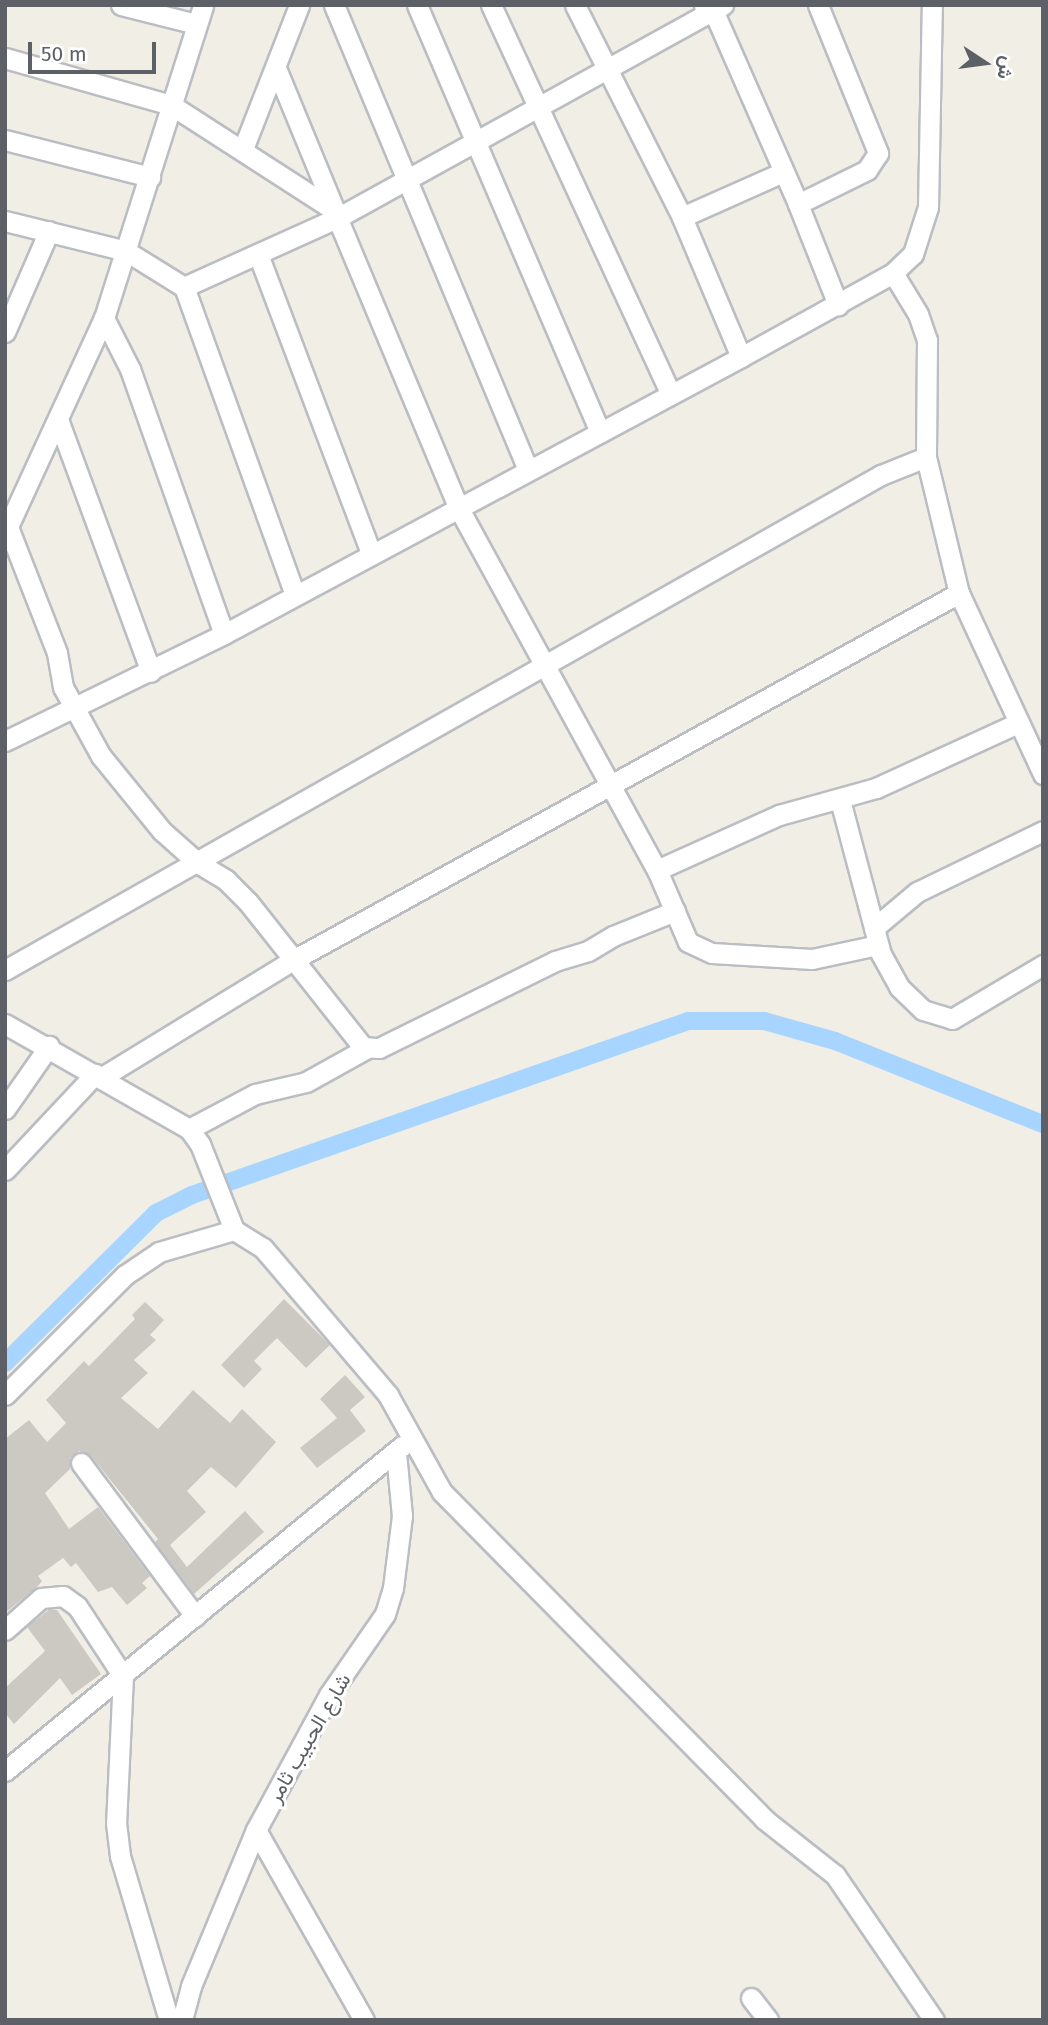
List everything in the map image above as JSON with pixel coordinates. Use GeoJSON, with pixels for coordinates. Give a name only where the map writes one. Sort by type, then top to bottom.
{"type":"FeatureCollection","features":[{"type":"Feature","properties":{"kind":"street"},"geometry":{"type":"LineString","coordinates":[[121,5],[200,15],[104,318],[59,422],[7,530],[57,653],[59,673],[72,708],[130,793],[162,831],[198,863],[233,886],[355,1041],[367,1048]]}},
{"type":"Feature","properties":{"kind":"street"},"geometry":{"type":"LineString","coordinates":[[243,149],[299,5]]}},
{"type":"Feature","properties":{"kind":"street"},"geometry":{"type":"LineString","coordinates":[[334,5],[405,181],[528,470]]}},
{"type":"Feature","properties":{"kind":"street"},"geometry":{"type":"LineString","coordinates":[[416,5],[473,144],[600,432]]}},
{"type":"Feature","properties":{"kind":"street"},"geometry":{"type":"LineString","coordinates":[[491,5],[536,108],[671,394]]}},
{"type":"Feature","properties":{"kind":"street"},"geometry":{"type":"LineString","coordinates":[[575,5],[609,65],[682,217],[741,357]]}},
{"type":"Feature","properties":{"kind":"street"},"geometry":{"type":"LineString","coordinates":[[798,204],[867,170],[878,153],[818,5]]}},
{"type":"Feature","properties":{"kind":"street"},"geometry":{"type":"LineString","coordinates":[[5,741],[224,635],[371,553],[838,305],[893,273],[914,254],[929,207],[932,5]]}},
{"type":"Feature","properties":{"kind":"street"},"geometry":{"type":"LineString","coordinates":[[184,287],[258,254],[405,181],[713,7],[781,173],[798,204],[838,305]]}},
{"type":"Feature","properties":{"kind":"street"},"geometry":{"type":"LineString","coordinates":[[5,58],[171,105],[243,149],[335,214]]}},
{"type":"Feature","properties":{"kind":"street"},"geometry":{"type":"LineString","coordinates":[[276,68],[458,507],[657,870],[688,942],[712,953],[820,958],[876,936],[917,892],[1043,831]]}},
{"type":"Feature","properties":{"kind":"street"},"geometry":{"type":"LineString","coordinates":[[5,140],[150,177]]}},
{"type":"Feature","properties":{"kind":"street"},"geometry":{"type":"LineString","coordinates":[[682,217],[781,173]]}},
{"type":"Feature","properties":{"kind":"street"},"geometry":{"type":"LineString","coordinates":[[5,221],[127,251],[184,287],[295,595]]}},
{"type":"Feature","properties":{"kind":"street"},"geometry":{"type":"LineString","coordinates":[[5,332],[49,231]]}},
{"type":"Feature","properties":{"kind":"street"},"geometry":{"type":"LineString","coordinates":[[258,254],[371,553]]}},
{"type":"Feature","properties":{"kind":"street"},"geometry":{"type":"LineString","coordinates":[[893,273],[918,314],[927,340],[926,457],[959,593],[1016,724],[1043,774]]}},
{"type":"Feature","properties":{"kind":"street"},"geometry":{"type":"LineString","coordinates":[[104,318],[130,369],[224,635]]}},
{"type":"Feature","properties":{"kind":"street"},"geometry":{"type":"LineString","coordinates":[[59,422],[150,672]]}},
{"type":"Feature","properties":{"kind":"street"},"geometry":{"type":"LineString","coordinates":[[5,970],[881,475],[926,457]]}},
{"type":"Feature","properties":{"kind":"street"},"geometry":{"type":"LineString","coordinates":[[5,1170],[13,1149],[99,1076],[293,960],[959,593]]}},
{"type":"Feature","properties":{"kind":"street"},"geometry":{"type":"LineString","coordinates":[[657,870],[779,815],[840,800],[911,774],[1016,724]]}},
{"type":"Feature","properties":{"kind":"street"},"geometry":{"type":"LineString","coordinates":[[840,800],[876,936],[899,987],[923,1010],[946,1019],[963,1013],[1043,965]]}},
{"type":"Feature","properties":{"kind":"street"},"geometry":{"type":"LineString","coordinates":[[189,1129],[255,1094],[306,1082],[367,1048],[379,1048],[555,961],[588,951],[613,936],[675,911]]}},
{"type":"Feature","properties":{"kind":"street"},"geometry":{"type":"LineString","coordinates":[[5,1024],[49,1046],[189,1129],[208,1161],[232,1226],[263,1248],[388,1395],[414,1436],[442,1492],[764,1819],[835,1875],[934,2020]]}},
{"type":"Feature","properties":{"kind":"street"},"geometry":{"type":"LineString","coordinates":[[5,1109],[49,1046]]}},
{"type":"Feature","properties":{"kind":"street"},"geometry":{"type":"LineString","coordinates":[[5,1395],[125,1275],[177,1245],[232,1226]]}},
{"type":"Feature","properties":{"kind":"street"},"geometry":{"type":"LineString","coordinates":[[5,1771],[414,1436]]}},
{"type":"Feature","properties":{"kind":"street","name":"شارع الحبيب ثامر"},"geometry":{"type":"LineString","coordinates":[[182,2020],[191,1986],[256,1830],[329,1695],[384,1614],[393,1588],[402,1516],[396,1451]]}},
{"type":"Feature","properties":{"kind":"street"},"geometry":{"type":"LineString","coordinates":[[81,1463],[195,1616]]}},
{"type":"Feature","properties":{"kind":"street"},"geometry":{"type":"LineString","coordinates":[[5,1630],[41,1598],[63,1596],[77,1606],[123,1676],[116,1824],[120,1856],[169,2020]]}},
{"type":"Feature","properties":{"kind":"street"},"geometry":{"type":"LineString","coordinates":[[256,1830],[363,2020]]}},
{"type":"Feature","properties":{"kind":"street"},"geometry":{"type":"LineString","coordinates":[[751,1998],[768,2020]]}},
{"type":"Feature","properties":{"kind":"building"},"geometry":{"type":"Polygon","coordinates":[[[284,1299],[330,1345],[306,1368],[277,1338],[254,1361],[262,1369],[244,1388],[221,1365],[284,1299]]]}},
{"type":"Feature","properties":{"kind":"building"},"geometry":{"type":"Polygon","coordinates":[[[145,1302],[164,1320],[150,1335],[156,1340],[134,1360],[148,1373],[121,1398],[158,1429],[193,1390],[230,1423],[242,1409],[276,1442],[236,1488],[211,1467],[187,1491],[206,1512],[170,1545],[187,1567],[245,1511],[264,1532],[194,1594],[155,1542],[158,1539],[91,1456],[79,1451],[70,1458],[70,1469],[45,1493],[69,1529],[98,1507],[150,1576],[142,1583],[147,1588],[127,1605],[112,1587],[98,1592],[76,1563],[71,1567],[63,1558],[38,1576],[42,1581],[38,1586],[5,1613],[5,1439],[29,1420],[47,1442],[66,1423],[46,1400],[84,1361],[89,1366],[135,1319],[132,1315],[145,1302]]]}},
{"type":"Feature","properties":{"kind":"building"},"geometry":{"type":"Polygon","coordinates":[[[345,1375],[365,1397],[350,1410],[366,1431],[317,1468],[300,1448],[337,1418],[320,1399],[345,1375]]]}},
{"type":"Feature","properties":{"kind":"building"},"geometry":{"type":"Polygon","coordinates":[[[50,1609],[57,1610],[101,1674],[72,1695],[60,1678],[14,1724],[5,1713],[5,1688],[45,1651],[27,1627],[50,1609]]]}},
{"type":"Feature","properties":{"kind":"waterway"},"geometry":{"type":"LineString","coordinates":[[5,1363],[156,1213],[192,1195],[688,1021],[764,1021],[835,1041],[1043,1124]]}}]}
